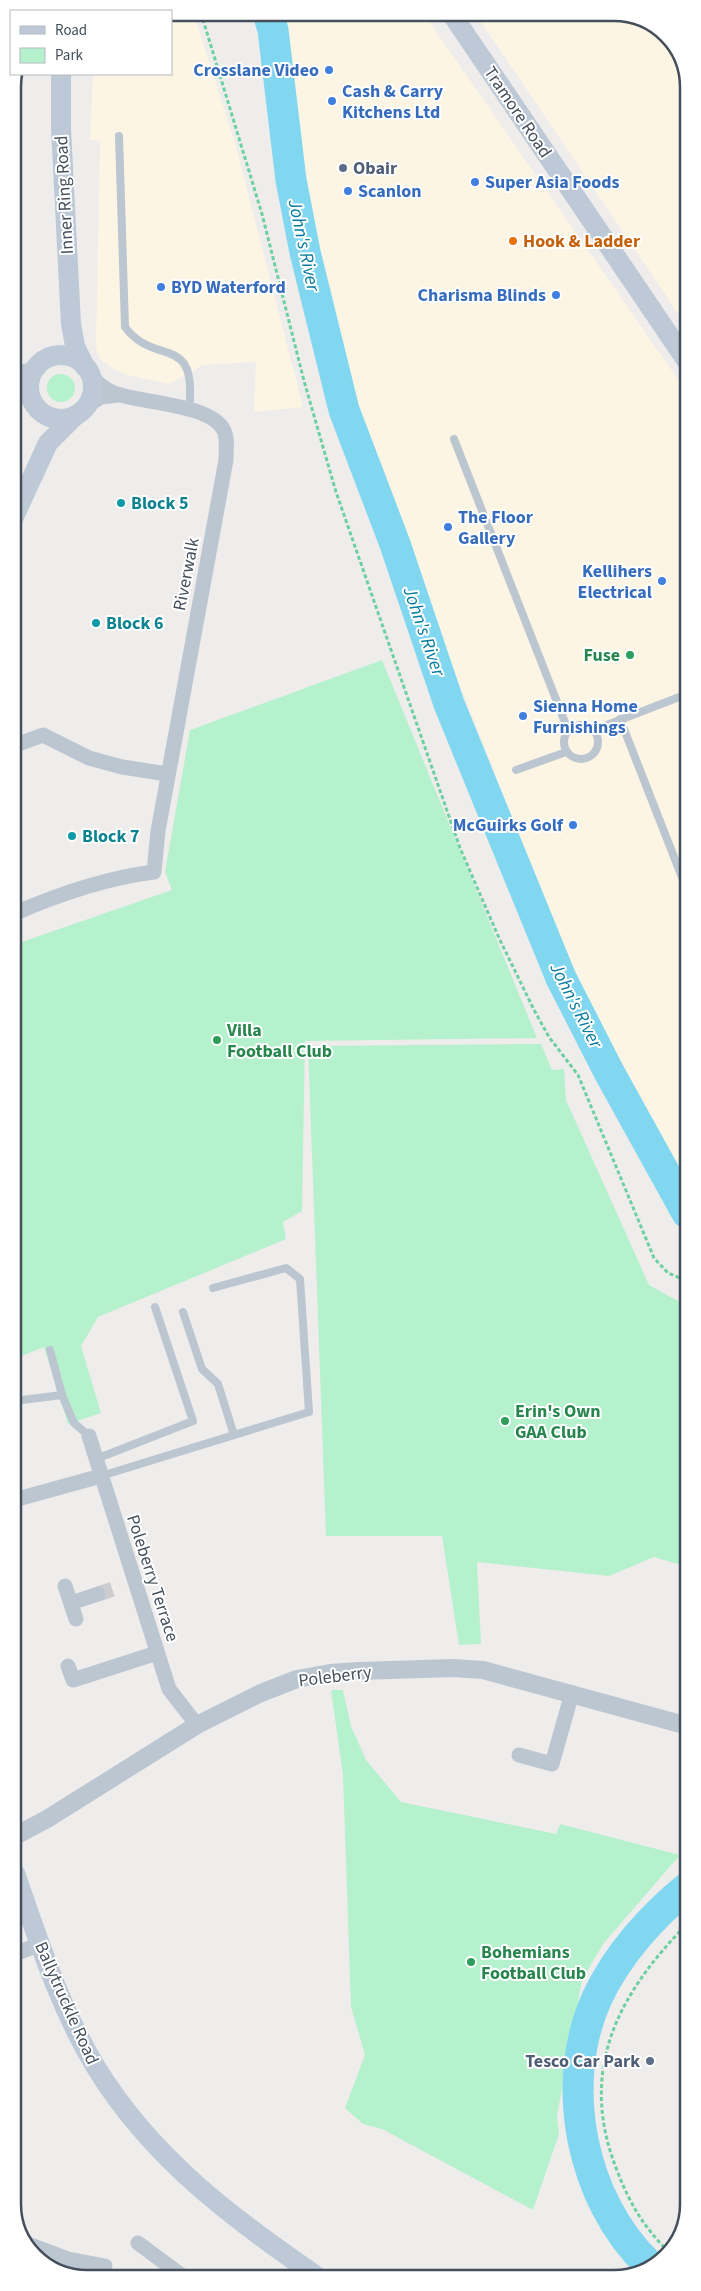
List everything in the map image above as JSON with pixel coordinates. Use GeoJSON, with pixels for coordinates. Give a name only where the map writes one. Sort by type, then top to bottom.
{"type":"FeatureCollection","features":[{"type":"Feature","properties":{"kind":"main road","name":"Tramore Road"},"geometry":{"type":"LineString","coordinates":[[456,21],[680,351]]}},
{"type":"Feature","properties":{"kind":"main road","name":"Inner Ring Road"},"geometry":{"type":"LineString","coordinates":[[61,75],[61,128],[70,316],[73,339],[88,370]]}},
{"type":"Feature","properties":{"kind":"main road","name":"Inner Ring Road"},"geometry":{"type":"LineString","coordinates":[[41,363],[59,344],[70,316]]}},
{"type":"Feature","properties":{"kind":"main road"},"geometry":{"type":"LineString","coordinates":[[21,501],[40,459],[55,434],[81,411],[93,391],[88,370],[78,361],[62,356],[41,363],[30,381],[32,400],[42,433],[40,459]]}},
{"type":"Feature","properties":{"kind":"main road"},"geometry":{"type":"LineString","coordinates":[[32,400],[45,415],[52,418],[60,419],[81,411]]}},
{"type":"Feature","properties":{"kind":"main road","name":"Ballytruckle Road"},"geometry":{"type":"LineString","coordinates":[[21,1890],[40,1944],[65,2005],[89,2055],[137,2125],[176,2168],[207,2196],[308,2270]]}},
{"type":"Feature","properties":{"kind":"street"},"geometry":{"type":"LineString","coordinates":[[21,372],[41,363]]}},
{"type":"Feature","properties":{"kind":"street"},"geometry":{"type":"LineString","coordinates":[[88,370],[104,388],[122,396]]}},
{"type":"Feature","properties":{"kind":"street"},"geometry":{"type":"LineString","coordinates":[[21,388],[32,400]]}},
{"type":"Feature","properties":{"kind":"street","name":"Riverwalk"},"geometry":{"type":"LineString","coordinates":[[21,911],[41,902],[116,877],[154,872],[158,831],[226,460],[224,430],[216,420],[189,410],[122,396]]}},
{"type":"Feature","properties":{"kind":"street"},"geometry":{"type":"LineString","coordinates":[[81,411],[101,397],[122,396]]}},
{"type":"Feature","properties":{"kind":"street"},"geometry":{"type":"LineString","coordinates":[[21,743],[43,735],[89,758],[122,767],[168,774]]}},
{"type":"Feature","properties":{"kind":"street","name":"Poleberry Terrace"},"geometry":{"type":"LineString","coordinates":[[89,1436],[128,1584],[157,1653],[169,1689],[197,1725]]}},
{"type":"Feature","properties":{"kind":"street"},"geometry":{"type":"LineString","coordinates":[[21,1498],[101,1476]]}},
{"type":"Feature","properties":{"kind":"street"},"geometry":{"type":"LineString","coordinates":[[65,1586],[76,1619]]}},
{"type":"Feature","properties":{"kind":"street"},"geometry":{"type":"LineString","coordinates":[[71,1603],[98,1594]]}},
{"type":"Feature","properties":{"kind":"street"},"geometry":{"type":"LineString","coordinates":[[68,1666],[73,1680],[157,1653]]}},
{"type":"Feature","properties":{"kind":"street","name":"Poleberry"},"geometry":{"type":"LineString","coordinates":[[21,1832],[48,1819],[197,1725],[288,1682],[330,1673],[453,1668],[475,1669],[572,1693],[680,1724]]}},
{"type":"Feature","properties":{"kind":"street"},"geometry":{"type":"LineString","coordinates":[[519,1755],[552,1764],[572,1693]]}},
{"type":"Feature","properties":{"kind":"street"},"geometry":{"type":"LineString","coordinates":[[21,1952],[40,1944]]}},
{"type":"Feature","properties":{"kind":"street"},"geometry":{"type":"LineString","coordinates":[[138,2243],[174,2270]]}},
{"type":"Feature","properties":{"kind":"street"},"geometry":{"type":"LineString","coordinates":[[39,2248],[68,2259],[106,2266]]}},
{"type":"Feature","properties":{"kind":"lane"},"geometry":{"type":"LineString","coordinates":[[118,136],[125,327],[138,339],[152,347],[173,354],[181,361],[189,372],[191,392],[189,410]]}},
{"type":"Feature","properties":{"kind":"lane"},"geometry":{"type":"LineString","coordinates":[[454,439],[568,730],[564,741],[566,752],[575,758],[581,759],[592,756],[598,746],[594,730],[584,725],[578,725],[568,730]]}},
{"type":"Feature","properties":{"kind":"lane"},"geometry":{"type":"LineString","coordinates":[[594,730],[680,697]]}},
{"type":"Feature","properties":{"kind":"lane"},"geometry":{"type":"LineString","coordinates":[[620,719],[680,872]]}},
{"type":"Feature","properties":{"kind":"lane"},"geometry":{"type":"LineString","coordinates":[[516,770],[566,752]]}},
{"type":"Feature","properties":{"kind":"lane"},"geometry":{"type":"LineString","coordinates":[[101,1476],[310,1412],[300,1279],[286,1268],[213,1288]]}},
{"type":"Feature","properties":{"kind":"lane"},"geometry":{"type":"LineString","coordinates":[[96,1459],[194,1421],[155,1307]]}},
{"type":"Feature","properties":{"kind":"lane"},"geometry":{"type":"LineString","coordinates":[[183,1312],[202,1369],[218,1384],[234,1435]]}},
{"type":"Feature","properties":{"kind":"lane"},"geometry":{"type":"LineString","coordinates":[[50,1350],[62,1395],[74,1423],[89,1436]]}},
{"type":"Feature","properties":{"kind":"lane"},"geometry":{"type":"LineString","coordinates":[[21,1401],[62,1395]]}},
{"type":"Feature","properties":{"kind":"path"},"geometry":{"type":"LineString","coordinates":[[204,21],[259,204],[304,381],[336,492],[460,848],[499,938],[534,1010],[549,1037],[578,1075],[654,1258],[668,1273],[680,1278]]}},
{"type":"Feature","properties":{"kind":"path"},"geometry":{"type":"LineString","coordinates":[[664,2246],[639,2218],[613,2161],[603,2122],[600,2078],[609,2040],[626,2002],[655,1959],[680,1932]]}},
{"type":"Feature","properties":{"kind":"shaded area"},"geometry":{"type":"Polygon","coordinates":[[[172,21],[196,21],[235,143],[303,407],[254,412],[256,362],[203,365],[169,384],[124,374],[100,359],[96,343],[100,141],[90,140],[93,75],[172,75],[172,21]]]}},
{"type":"Feature","properties":{"kind":"shaded area"},"geometry":{"type":"Polygon","coordinates":[[[281,21],[429,21],[680,382],[680,1178],[618,1066],[556,928],[352,412],[311,262],[281,21]]]}},
{"type":"Feature","properties":{"kind":"shaded area"},"geometry":{"type":"Polygon","coordinates":[[[480,21],[618,21],[643,28],[654,35],[669,51],[678,70],[680,87],[680,316],[480,21]]]}},
{"type":"Feature","properties":{"kind":"green space"},"geometry":{"type":"Polygon","coordinates":[[[61,374],[71,378],[75,388],[71,398],[61,402],[51,398],[47,388],[51,378],[61,374]]]}},
{"type":"Feature","properties":{"kind":"green space","name":"Villa Football Club"},"geometry":{"type":"Polygon","coordinates":[[[382,660],[537,1038],[305,1041],[302,1211],[283,1222],[286,1239],[98,1317],[81,1346],[101,1413],[68,1424],[44,1347],[21,1356],[21,942],[172,890],[165,872],[190,730],[382,660]]]}},
{"type":"Feature","properties":{"kind":"green space","name":"Erin's Own GAA Club"},"geometry":{"type":"Polygon","coordinates":[[[541,1044],[552,1070],[564,1069],[566,1100],[649,1285],[680,1302],[680,1565],[654,1557],[609,1576],[477,1562],[481,1644],[459,1645],[442,1536],[326,1536],[308,1046],[541,1044]]]}},
{"type":"Feature","properties":{"kind":"green space","name":"Bohemians Football Club"},"geometry":{"type":"Polygon","coordinates":[[[331,1690],[343,1690],[351,1726],[366,1760],[401,1802],[556,1834],[560,1824],[680,1855],[603,1944],[582,1980],[557,2116],[559,2134],[533,2210],[382,2129],[363,2124],[345,2108],[365,2055],[351,2007],[343,1775],[331,1690]]]}},
{"type":"Feature","properties":{"kind":"waterway","name":"John's River"},"geometry":{"type":"LineString","coordinates":[[270,21],[291,180],[305,252],[344,410],[395,544],[449,704],[561,978],[609,1072],[680,1200]]}},
{"type":"Feature","properties":{"kind":"waterway","name":"John's River"},"geometry":{"type":"LineString","coordinates":[[646,2261],[626,2238],[607,2208],[592,2175],[583,2139],[578,2103],[579,2067],[585,2031],[605,1982],[636,1937],[680,1894]]}},
{"type":"Feature","properties":{"kind":"tunnel"},"geometry":{"type":"LineString","coordinates":[[98,1594],[120,1587]]}},
{"type":"Feature","properties":{"kind":"place","name":"Crosslane Video"},"geometry":{"type":"Point","coordinates":[329,70]}},
{"type":"Feature","properties":{"kind":"place","name":"Cash & Carry Kitchens Ltd"},"geometry":{"type":"Point","coordinates":[332,101]}},
{"type":"Feature","properties":{"kind":"place","name":"Obair"},"geometry":{"type":"Point","coordinates":[343,168]}},
{"type":"Feature","properties":{"kind":"place","name":"Super Asia Foods"},"geometry":{"type":"Point","coordinates":[475,182]}},
{"type":"Feature","properties":{"kind":"place","name":"Scanlon"},"geometry":{"type":"Point","coordinates":[348,191]}},
{"type":"Feature","properties":{"kind":"place","name":"Hook & Ladder"},"geometry":{"type":"Point","coordinates":[513,241]}},
{"type":"Feature","properties":{"kind":"place","name":"BYD Waterford"},"geometry":{"type":"Point","coordinates":[161,287]}},
{"type":"Feature","properties":{"kind":"place","name":"Charisma Blinds"},"geometry":{"type":"Point","coordinates":[556,295]}},
{"type":"Feature","properties":{"kind":"place","name":"Block 5"},"geometry":{"type":"Point","coordinates":[121,503]}},
{"type":"Feature","properties":{"kind":"place","name":"The Floor Gallery"},"geometry":{"type":"Point","coordinates":[448,527]}},
{"type":"Feature","properties":{"kind":"place","name":"Kellihers Electrical"},"geometry":{"type":"Point","coordinates":[662,581]}},
{"type":"Feature","properties":{"kind":"place","name":"Block 6"},"geometry":{"type":"Point","coordinates":[96,623]}},
{"type":"Feature","properties":{"kind":"place","name":"Fuse"},"geometry":{"type":"Point","coordinates":[630,655]}},
{"type":"Feature","properties":{"kind":"place","name":"Sienna Home Furnishings"},"geometry":{"type":"Point","coordinates":[523,716]}},
{"type":"Feature","properties":{"kind":"place","name":"McGuirks Golf"},"geometry":{"type":"Point","coordinates":[573,825]}},
{"type":"Feature","properties":{"kind":"place","name":"Block 7"},"geometry":{"type":"Point","coordinates":[72,836]}},
{"type":"Feature","properties":{"kind":"place","name":"Villa Football Club"},"geometry":{"type":"Point","coordinates":[217,1040]}},
{"type":"Feature","properties":{"kind":"place","name":"Erin's Own GAA Club"},"geometry":{"type":"Point","coordinates":[505,1421]}},
{"type":"Feature","properties":{"kind":"place","name":"Bohemians Football Club"},"geometry":{"type":"Point","coordinates":[471,1962]}},
{"type":"Feature","properties":{"kind":"place","name":"Tesco Car Park"},"geometry":{"type":"Point","coordinates":[650,2061]}}]}
